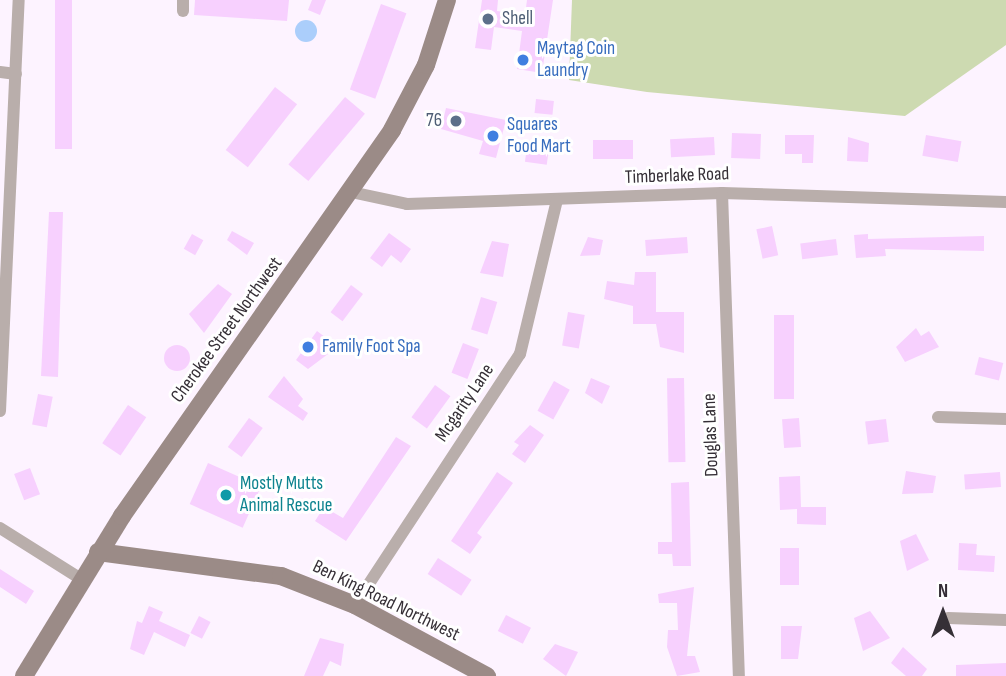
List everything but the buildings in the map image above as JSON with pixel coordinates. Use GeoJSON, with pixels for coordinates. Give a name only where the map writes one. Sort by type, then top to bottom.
{"type":"FeatureCollection","features":[{"type":"Feature","properties":{"kind":"main road","name":"Cherokee Street Northwest"},"geometry":{"type":"LineString","coordinates":[[24,676],[98,552],[351,192],[417,86],[446,0]]}},
{"type":"Feature","properties":{"kind":"main road","name":"Ben King Road Northwest"},"geometry":{"type":"LineString","coordinates":[[98,552],[261,571],[355,605],[487,676]]}},
{"type":"Feature","properties":{"kind":"street"},"geometry":{"type":"LineString","coordinates":[[0,411],[19,0]]}},
{"type":"Feature","properties":{"kind":"street"},"geometry":{"type":"LineString","coordinates":[[0,72],[16,74]]}},
{"type":"Feature","properties":{"kind":"street","name":"Timberlake Road"},"geometry":{"type":"LineString","coordinates":[[351,192],[407,204],[722,193],[1006,202]]}},
{"type":"Feature","properties":{"kind":"street","name":"Douglas Lane"},"geometry":{"type":"LineString","coordinates":[[722,193],[739,676]]}},
{"type":"Feature","properties":{"kind":"street","name":"Mcgarity Lane"},"geometry":{"type":"LineString","coordinates":[[355,605],[520,354],[557,200]]}},
{"type":"Feature","properties":{"kind":"street"},"geometry":{"type":"LineString","coordinates":[[938,417],[1006,419]]}},
{"type":"Feature","properties":{"kind":"street"},"geometry":{"type":"LineString","coordinates":[[0,528],[81,579]]}},
{"type":"Feature","properties":{"kind":"street"},"geometry":{"type":"LineString","coordinates":[[948,618],[1006,620]]}},
{"type":"Feature","properties":{"kind":"green space"},"geometry":{"type":"Polygon","coordinates":[[[572,0],[1006,0],[1006,45],[905,116],[647,92],[569,80],[572,0]]]}},
{"type":"Feature","properties":{"kind":"water"},"geometry":{"type":"Polygon","coordinates":[[[306,20],[316,27],[317,31],[310,41],[306,42],[296,35],[295,31],[302,21],[306,20]]]}},
{"type":"Feature","properties":{"kind":"place","name":"Shell"},"geometry":{"type":"Point","coordinates":[488,19]}},
{"type":"Feature","properties":{"kind":"place","name":"Maytag Coin Laundry"},"geometry":{"type":"Point","coordinates":[523,60]}},
{"type":"Feature","properties":{"kind":"place","name":"76"},"geometry":{"type":"Point","coordinates":[456,121]}},
{"type":"Feature","properties":{"kind":"place","name":"Squares Food Mart"},"geometry":{"type":"Point","coordinates":[493,136]}},
{"type":"Feature","properties":{"kind":"place","name":"Family Foot Spa"},"geometry":{"type":"Point","coordinates":[308,347]}},
{"type":"Feature","properties":{"kind":"place","name":"Mostly Mutts Animal Rescue"},"geometry":{"type":"Point","coordinates":[226,495]}}]}
